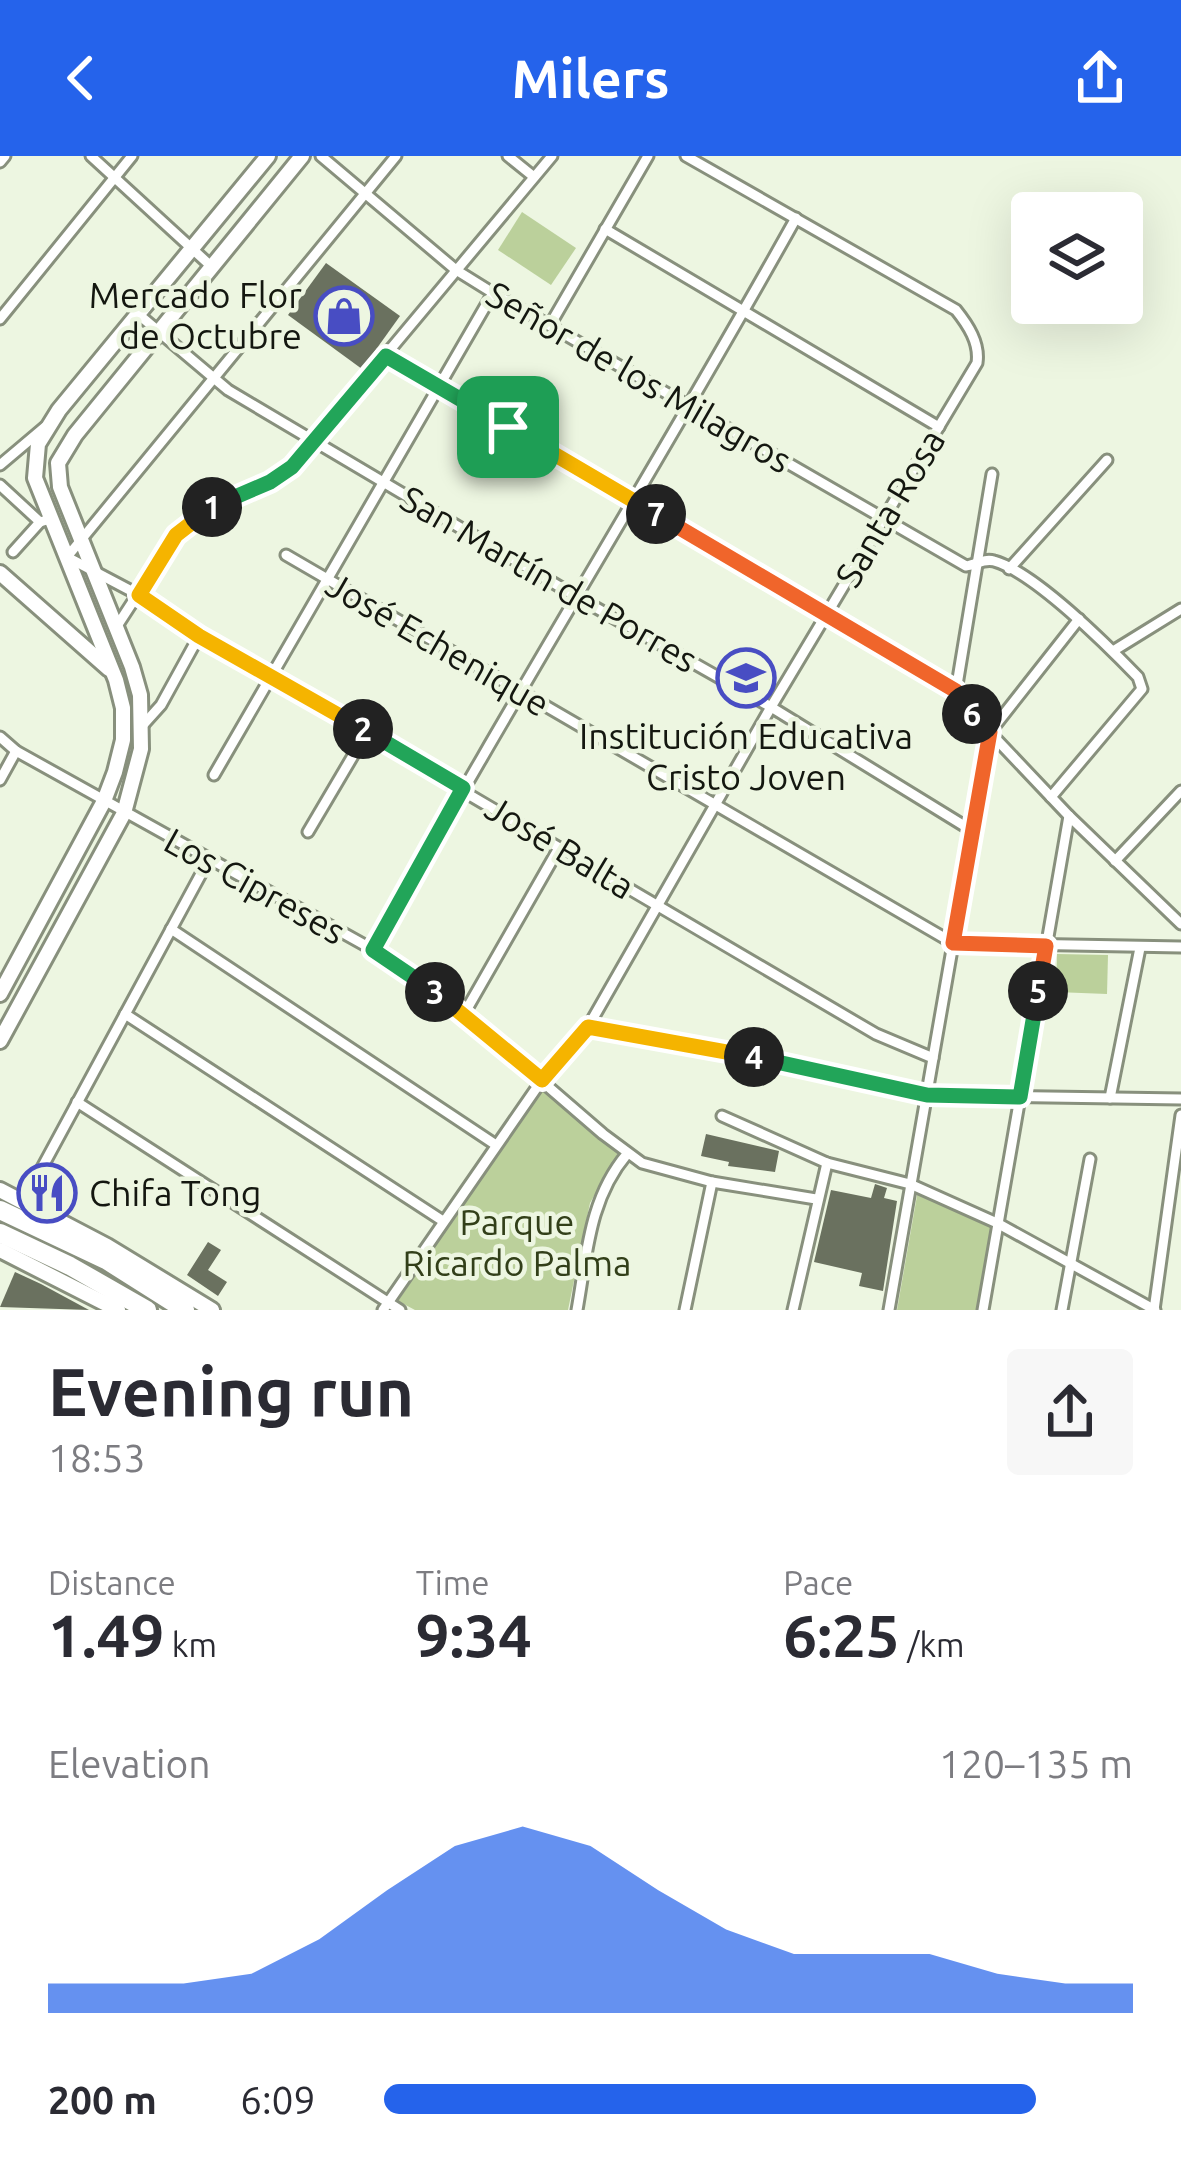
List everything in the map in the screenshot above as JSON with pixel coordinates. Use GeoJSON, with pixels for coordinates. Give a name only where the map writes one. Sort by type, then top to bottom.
{"type":"FeatureCollection","features":[{"type":"Feature","properties":{"kind":"highway"},"geometry":{"type":"LineString","coordinates":[[0,1210],[106,1260],[185,1310]]}},
{"type":"Feature","properties":{"kind":"highway"},"geometry":{"type":"LineString","coordinates":[[0,1233],[147,1310]]}},
{"type":"Feature","properties":{"kind":"street"},"geometry":{"type":"LineString","coordinates":[[91,156],[212,267]]}},
{"type":"Feature","properties":{"kind":"street"},"geometry":{"type":"LineString","coordinates":[[0,319],[132,156]]}},
{"type":"Feature","properties":{"kind":"street"},"geometry":{"type":"LineString","coordinates":[[0,465],[49,424],[268,156]]}},
{"type":"Feature","properties":{"kind":"street"},"geometry":{"type":"LineString","coordinates":[[0,1041],[124,813],[135,782],[143,724],[134,675],[60,488],[58,463],[302,156]]}},
{"type":"Feature","properties":{"kind":"street","name":"Señor de los Milagros"},"geometry":{"type":"LineString","coordinates":[[321,156],[456,270],[493,293],[966,566],[992,560],[1009,569]]}},
{"type":"Feature","properties":{"kind":"street"},"geometry":{"type":"LineString","coordinates":[[68,557],[396,156]]}},
{"type":"Feature","properties":{"kind":"street"},"geometry":{"type":"LineString","coordinates":[[508,156],[534,177]]}},
{"type":"Feature","properties":{"kind":"street"},"geometry":{"type":"LineString","coordinates":[[116,626],[176,535],[194,518],[292,467],[552,156]]}},
{"type":"Feature","properties":{"kind":"street"},"geometry":{"type":"LineString","coordinates":[[550,325],[648,156]]}},
{"type":"Feature","properties":{"kind":"street"},"geometry":{"type":"LineString","coordinates":[[373,950],[796,218],[686,156]]}},
{"type":"Feature","properties":{"kind":"street","name":"Santa Rosa"},"geometry":{"type":"LineString","coordinates":[[386,1307],[542,1080],[588,1027],[976,363],[979,351],[956,310],[796,218]]}},
{"type":"Feature","properties":{"kind":"street"},"geometry":{"type":"LineString","coordinates":[[605,230],[940,427]]}},
{"type":"Feature","properties":{"kind":"street"},"geometry":{"type":"LineString","coordinates":[[214,775],[493,293]]}},
{"type":"Feature","properties":{"kind":"street","name":"San Martín de Porres"},"geometry":{"type":"LineString","coordinates":[[138,314],[228,390],[772,707],[971,830]]}},
{"type":"Feature","properties":{"kind":"street"},"geometry":{"type":"LineString","coordinates":[[386,356],[956,691],[1069,816],[1180,923]]}},
{"type":"Feature","properties":{"kind":"street"},"geometry":{"type":"LineString","coordinates":[[0,994],[104,801],[123,740],[123,708],[112,672],[68,557],[45,520],[34,478],[34,460],[49,424]]}},
{"type":"Feature","properties":{"kind":"street"},"geometry":{"type":"LineString","coordinates":[[1052,797],[1141,695],[1138,677],[1079,619],[1009,569],[1107,460]]}},
{"type":"Feature","properties":{"kind":"street"},"geometry":{"type":"LineString","coordinates":[[956,691],[992,474]]}},
{"type":"Feature","properties":{"kind":"street"},"geometry":{"type":"LineString","coordinates":[[0,485],[45,520]]}},
{"type":"Feature","properties":{"kind":"street"},"geometry":{"type":"LineString","coordinates":[[13,552],[45,520]]}},
{"type":"Feature","properties":{"kind":"street","name":"José Echenique"},"geometry":{"type":"LineString","coordinates":[[286,555],[953,943],[1181,946]]}},
{"type":"Feature","properties":{"kind":"street","name":"José Balta"},"geometry":{"type":"LineString","coordinates":[[68,557],[876,1034],[934,1058]]}},
{"type":"Feature","properties":{"kind":"street"},"geometry":{"type":"LineString","coordinates":[[0,573],[112,672],[134,675]]}},
{"type":"Feature","properties":{"kind":"street"},"geometry":{"type":"LineString","coordinates":[[1113,651],[1181,609]]}},
{"type":"Feature","properties":{"kind":"street"},"geometry":{"type":"LineString","coordinates":[[889,1310],[990,732],[1079,619]]}},
{"type":"Feature","properties":{"kind":"street"},"geometry":{"type":"LineString","coordinates":[[143,724],[161,706],[199,636]]}},
{"type":"Feature","properties":{"kind":"street"},"geometry":{"type":"LineString","coordinates":[[308,832],[367,731]]}},
{"type":"Feature","properties":{"kind":"street","name":"Los Cipreses"},"geometry":{"type":"LineString","coordinates":[[0,737],[16,751],[208,861],[373,950],[464,1013],[642,1163],[712,1182],[815,1199]]}},
{"type":"Feature","properties":{"kind":"street"},"geometry":{"type":"LineString","coordinates":[[0,780],[16,751]]}},
{"type":"Feature","properties":{"kind":"street"},"geometry":{"type":"LineString","coordinates":[[1115,861],[1181,791]]}},
{"type":"Feature","properties":{"kind":"street"},"geometry":{"type":"LineString","coordinates":[[983,1310],[1069,816]]}},
{"type":"Feature","properties":{"kind":"street"},"geometry":{"type":"LineString","coordinates":[[464,1013],[559,848]]}},
{"type":"Feature","properties":{"kind":"street"},"geometry":{"type":"LineString","coordinates":[[24,1201],[208,861]]}},
{"type":"Feature","properties":{"kind":"street"},"geometry":{"type":"LineString","coordinates":[[171,929],[496,1144]]}},
{"type":"Feature","properties":{"kind":"street"},"geometry":{"type":"LineString","coordinates":[[1111,1098],[1140,948]]}},
{"type":"Feature","properties":{"kind":"street"},"geometry":{"type":"LineString","coordinates":[[125,1013],[442,1222]]}},
{"type":"Feature","properties":{"kind":"street"},"geometry":{"type":"LineString","coordinates":[[588,1027],[809,1067],[927,1095],[1181,1099]]}},
{"type":"Feature","properties":{"kind":"street"},"geometry":{"type":"LineString","coordinates":[[76,1102],[386,1307],[400,1310]]}},
{"type":"Feature","properties":{"kind":"street"},"geometry":{"type":"LineString","coordinates":[[722,1116],[827,1162],[910,1184],[998,1223],[1154,1310],[1181,1115]]}},
{"type":"Feature","properties":{"kind":"street"},"geometry":{"type":"LineString","coordinates":[[578,1310],[596,1205],[627,1154]]}},
{"type":"Feature","properties":{"kind":"street"},"geometry":{"type":"LineString","coordinates":[[1062,1310],[1090,1159]]}},
{"type":"Feature","properties":{"kind":"street"},"geometry":{"type":"LineString","coordinates":[[793,1310],[827,1162]]}},
{"type":"Feature","properties":{"kind":"street"},"geometry":{"type":"LineString","coordinates":[[685,1310],[712,1182]]}},
{"type":"Feature","properties":{"kind":"street"},"geometry":{"type":"LineString","coordinates":[[0,1190],[158,1275],[212,1310]]}},
{"type":"Feature","properties":{"kind":"street"},"geometry":{"type":"LineString","coordinates":[[0,1250],[118,1310]]}},
{"type":"Feature","properties":{"kind":"green space"},"geometry":{"type":"Polygon","coordinates":[[[522,212],[576,248],[551,285],[498,250],[522,212]]]}},
{"type":"Feature","properties":{"kind":"green space"},"geometry":{"type":"Polygon","coordinates":[[[1057,954],[1108,955],[1107,994],[1056,992],[1057,954]]]}},
{"type":"Feature","properties":{"kind":"green space","name":"Parque Ricardo Palma"},"geometry":{"type":"Polygon","coordinates":[[[542,1088],[618,1154],[590,1203],[568,1310],[415,1310],[398,1301],[542,1088]]]}},
{"type":"Feature","properties":{"kind":"green space"},"geometry":{"type":"Polygon","coordinates":[[[918,1190],[994,1223],[980,1310],[897,1310],[918,1190]]]}},
{"type":"Feature","properties":{"kind":"building","name":"Mercado Flor de Octubre"},"geometry":{"type":"Polygon","coordinates":[[[326,263],[400,316],[362,369],[288,315],[326,263]]]}},
{"type":"Feature","properties":{"kind":"building"},"geometry":{"type":"Polygon","coordinates":[[[706,1134],[779,1151],[775,1172],[728,1166],[729,1162],[701,1156],[706,1134]]]}},
{"type":"Feature","properties":{"kind":"building"},"geometry":{"type":"Polygon","coordinates":[[[875,1184],[887,1188],[884,1198],[897,1201],[883,1291],[859,1286],[862,1273],[814,1262],[831,1190],[871,1198],[875,1184]]]}},
{"type":"Feature","properties":{"kind":"building"},"geometry":{"type":"Polygon","coordinates":[[[208,1242],[221,1250],[208,1270],[227,1282],[218,1296],[187,1275],[208,1242]]]}},
{"type":"Feature","properties":{"kind":"building"},"geometry":{"type":"Polygon","coordinates":[[[15,1272],[41,1284],[89,1310],[0,1307],[15,1272]]]}},
{"type":"Feature","properties":{"kind":"place","name":"Mercado Flor de Octubre"},"geometry":{"type":"Point","coordinates":[344,316]}},
{"type":"Feature","properties":{"kind":"place","name":"Institución Educativa Cristo Joven"},"geometry":{"type":"Point","coordinates":[746,678]}},
{"type":"Feature","properties":{"kind":"place","name":"Chifa Tong"},"geometry":{"type":"Point","coordinates":[47,1193]}},
{"type":"Feature","properties":{"kind":"route"},"geometry":{"type":"LineString","coordinates":[[386,356],[508,427],[956,691],[990,732],[953,943],[1046,946],[1020,1097],[927,1095],[809,1067],[588,1027],[542,1080],[464,1013],[373,950],[463,788],[199,636],[139,595],[176,535],[219,502],[270,482],[292,467],[386,356]]}}]}
